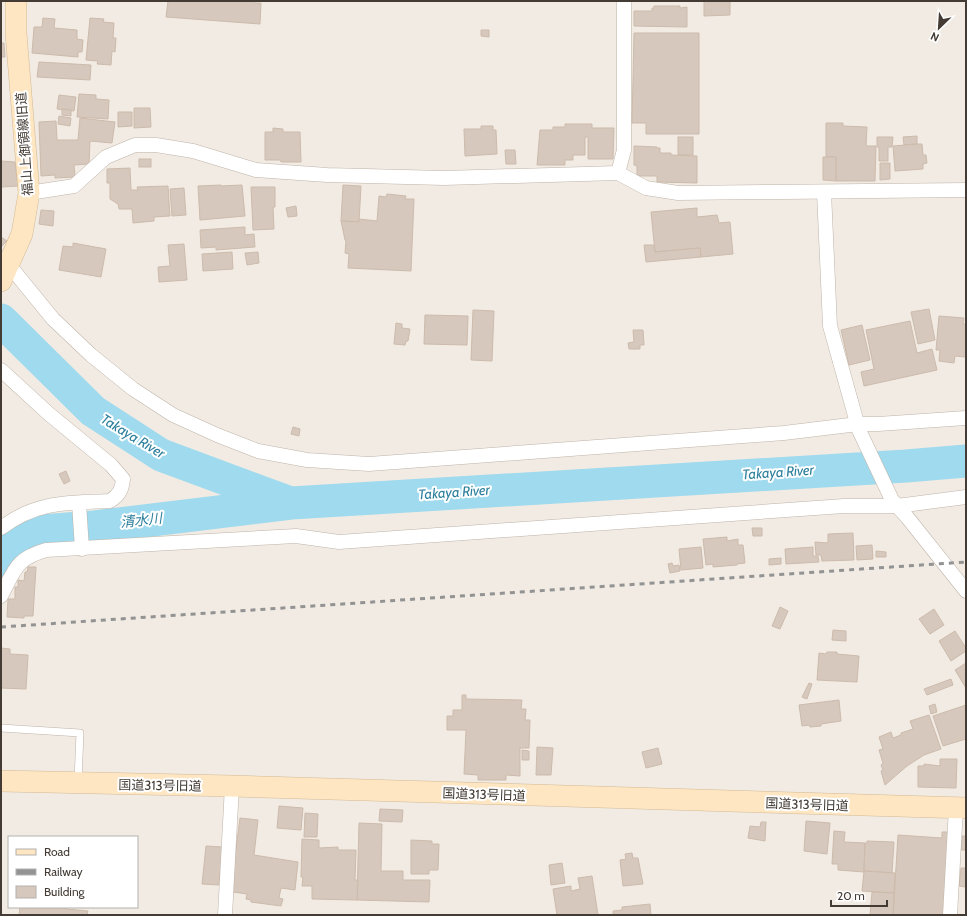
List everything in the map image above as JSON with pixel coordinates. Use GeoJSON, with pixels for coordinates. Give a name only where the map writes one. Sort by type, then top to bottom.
{"type":"FeatureCollection","features":[{"type":"Feature","properties":{"kind":"street","name":"福山上御領線旧道"},"geometry":{"type":"LineString","coordinates":[[4,269],[22,234],[29,193],[16,34],[16,1]]}},
{"type":"Feature","properties":{"kind":"street"},"geometry":{"type":"LineString","coordinates":[[618,174],[624,150],[624,1]]}},
{"type":"Feature","properties":{"kind":"street"},"geometry":{"type":"LineString","coordinates":[[29,193],[74,186],[106,157],[135,145],[156,145],[193,151],[256,170],[327,175],[444,178],[618,174],[646,188],[678,193],[966,190]]}},
{"type":"Feature","properties":{"kind":"street"},"geometry":{"type":"LineString","coordinates":[[824,192],[830,326],[858,427],[894,503],[908,517],[966,591]]}},
{"type":"Feature","properties":{"kind":"street"},"geometry":{"type":"LineString","coordinates":[[4,269],[53,320],[91,355],[133,389],[173,415],[217,435],[258,451],[307,460],[369,464],[966,418]]}},
{"type":"Feature","properties":{"kind":"street"},"geometry":{"type":"LineString","coordinates":[[1,370],[49,414],[111,464],[123,479],[122,488],[118,495],[110,501],[79,508],[49,505],[32,510],[13,519],[1,528]]}},
{"type":"Feature","properties":{"kind":"street"},"geometry":{"type":"LineString","coordinates":[[1,596],[21,561],[32,554],[46,550],[82,544],[296,536],[339,542],[966,497]]}},
{"type":"Feature","properties":{"kind":"street"},"geometry":{"type":"LineString","coordinates":[[79,508],[82,544]]}},
{"type":"Feature","properties":{"kind":"street","name":"国道313号旧道"},"geometry":{"type":"LineString","coordinates":[[1,781],[232,786],[961,808]]}},
{"type":"Feature","properties":{"kind":"street"},"geometry":{"type":"LineString","coordinates":[[225,915],[232,786]]}},
{"type":"Feature","properties":{"kind":"street"},"geometry":{"type":"LineString","coordinates":[[950,915],[961,808]]}},
{"type":"Feature","properties":{"kind":"lane"},"geometry":{"type":"LineString","coordinates":[[1,728],[80,733],[78,783]]}},
{"type":"Feature","properties":{"kind":"building"},"geometry":{"type":"Polygon","coordinates":[[[168,1],[254,1],[254,3],[261,3],[260,24],[166,17],[168,1]]]}},
{"type":"Feature","properties":{"kind":"building"},"geometry":{"type":"Polygon","coordinates":[[[704,1],[730,1],[730,15],[704,16],[704,1]]]}},
{"type":"Feature","properties":{"kind":"building"},"geometry":{"type":"Polygon","coordinates":[[[654,6],[680,6],[680,8],[687,7],[687,27],[634,26],[634,11],[652,11],[654,6]]]}},
{"type":"Feature","properties":{"kind":"building"},"geometry":{"type":"Polygon","coordinates":[[[43,18],[55,19],[54,28],[77,30],[77,39],[83,40],[82,52],[78,52],[78,57],[32,53],[34,27],[42,27],[43,18]]]}},
{"type":"Feature","properties":{"kind":"building"},"geometry":{"type":"Polygon","coordinates":[[[90,18],[104,19],[103,22],[114,23],[113,38],[116,38],[115,52],[112,51],[111,65],[97,64],[98,61],[86,60],[90,18]]]}},
{"type":"Feature","properties":{"kind":"building"},"geometry":{"type":"Polygon","coordinates":[[[481,30],[489,30],[489,37],[481,36],[481,30]]]}},
{"type":"Feature","properties":{"kind":"building"},"geometry":{"type":"Polygon","coordinates":[[[634,33],[699,33],[699,134],[646,134],[646,123],[632,123],[634,33]]]}},
{"type":"Feature","properties":{"kind":"building"},"geometry":{"type":"Polygon","coordinates":[[[1,43],[4,43],[5,57],[1,57],[1,43]]]}},
{"type":"Feature","properties":{"kind":"building"},"geometry":{"type":"Polygon","coordinates":[[[39,62],[91,65],[90,80],[37,77],[39,62]]]}},
{"type":"Feature","properties":{"kind":"building"},"geometry":{"type":"Polygon","coordinates":[[[79,94],[96,95],[96,99],[109,100],[108,119],[77,117],[79,94]]]}},
{"type":"Feature","properties":{"kind":"building"},"geometry":{"type":"Polygon","coordinates":[[[59,95],[76,97],[74,111],[57,109],[59,95]]]}},
{"type":"Feature","properties":{"kind":"building"},"geometry":{"type":"Polygon","coordinates":[[[134,108],[150,108],[151,127],[134,128],[134,108]]]}},
{"type":"Feature","properties":{"kind":"building"},"geometry":{"type":"Polygon","coordinates":[[[62,109],[71,110],[71,116],[62,115],[62,109]]]}},
{"type":"Feature","properties":{"kind":"building"},"geometry":{"type":"Polygon","coordinates":[[[118,112],[132,112],[132,126],[118,127],[118,112]]]}},
{"type":"Feature","properties":{"kind":"building"},"geometry":{"type":"Polygon","coordinates":[[[59,116],[71,118],[70,126],[58,124],[59,116]]]}},
{"type":"Feature","properties":{"kind":"building"},"geometry":{"type":"Polygon","coordinates":[[[80,118],[115,122],[112,143],[90,141],[89,164],[74,165],[75,177],[55,178],[55,175],[41,176],[39,122],[56,121],[57,140],[78,140],[80,118]]]}},
{"type":"Feature","properties":{"kind":"building"},"geometry":{"type":"Polygon","coordinates":[[[826,123],[843,123],[843,126],[867,127],[866,146],[876,146],[875,181],[836,181],[836,157],[826,157],[826,123]]]}},
{"type":"Feature","properties":{"kind":"building"},"geometry":{"type":"Polygon","coordinates":[[[565,124],[592,124],[592,128],[614,128],[613,159],[588,159],[588,137],[585,137],[585,155],[573,155],[573,160],[565,160],[565,165],[537,165],[540,130],[553,130],[553,127],[565,127],[565,124]]]}},
{"type":"Feature","properties":{"kind":"building"},"geometry":{"type":"Polygon","coordinates":[[[481,126],[493,126],[493,130],[496,130],[497,154],[465,156],[464,129],[481,129],[481,126]]]}},
{"type":"Feature","properties":{"kind":"building"},"geometry":{"type":"Polygon","coordinates":[[[273,128],[283,129],[283,132],[300,132],[301,162],[265,160],[265,132],[273,132],[273,128]]]}},
{"type":"Feature","properties":{"kind":"building"},"geometry":{"type":"Polygon","coordinates":[[[917,136],[917,144],[904,145],[903,137],[917,136]]]}},
{"type":"Feature","properties":{"kind":"building"},"geometry":{"type":"Polygon","coordinates":[[[678,137],[693,137],[693,155],[678,155],[678,137]]]}},
{"type":"Feature","properties":{"kind":"building"},"geometry":{"type":"Polygon","coordinates":[[[877,137],[893,137],[892,147],[888,147],[888,161],[879,161],[877,137]]]}},
{"type":"Feature","properties":{"kind":"building"},"geometry":{"type":"Polygon","coordinates":[[[922,144],[923,155],[926,155],[927,163],[923,164],[923,169],[895,171],[893,146],[922,144]]]}},
{"type":"Feature","properties":{"kind":"building"},"geometry":{"type":"Polygon","coordinates":[[[634,146],[657,147],[660,148],[660,153],[671,153],[671,155],[697,156],[697,183],[657,182],[657,176],[637,176],[637,166],[634,165],[634,146]]]}},
{"type":"Feature","properties":{"kind":"building"},"geometry":{"type":"Polygon","coordinates":[[[505,150],[515,150],[516,164],[506,164],[505,150]]]}},
{"type":"Feature","properties":{"kind":"building"},"geometry":{"type":"Polygon","coordinates":[[[823,157],[836,157],[836,181],[823,180],[823,157]]]}},
{"type":"Feature","properties":{"kind":"building"},"geometry":{"type":"Polygon","coordinates":[[[139,159],[151,159],[151,167],[139,167],[139,159]]]}},
{"type":"Feature","properties":{"kind":"building"},"geometry":{"type":"Polygon","coordinates":[[[1,161],[15,162],[18,186],[1,187],[1,161]]]}},
{"type":"Feature","properties":{"kind":"building"},"geometry":{"type":"Polygon","coordinates":[[[880,163],[890,163],[890,179],[880,180],[880,163]]]}},
{"type":"Feature","properties":{"kind":"building"},"geometry":{"type":"Polygon","coordinates":[[[130,168],[131,190],[138,190],[137,187],[168,186],[170,216],[154,217],[154,221],[133,223],[132,209],[119,209],[118,204],[110,199],[110,183],[107,183],[107,169],[130,168]]]}},
{"type":"Feature","properties":{"kind":"building"},"geometry":{"type":"Polygon","coordinates":[[[242,185],[245,216],[200,220],[198,186],[242,185]]]}},
{"type":"Feature","properties":{"kind":"building"},"geometry":{"type":"Polygon","coordinates":[[[343,185],[361,186],[359,222],[341,221],[343,185]]]}},
{"type":"Feature","properties":{"kind":"building"},"geometry":{"type":"Polygon","coordinates":[[[251,187],[275,187],[275,207],[273,207],[274,229],[253,230],[251,187]]]}},
{"type":"Feature","properties":{"kind":"building"},"geometry":{"type":"Polygon","coordinates":[[[184,188],[186,215],[172,216],[170,189],[184,188]]]}},
{"type":"Feature","properties":{"kind":"building"},"geometry":{"type":"Polygon","coordinates":[[[387,194],[406,196],[405,199],[414,199],[411,271],[348,268],[349,254],[345,253],[346,241],[341,221],[359,222],[359,219],[377,221],[379,196],[386,197],[387,194]]]}},
{"type":"Feature","properties":{"kind":"building"},"geometry":{"type":"Polygon","coordinates":[[[296,206],[297,216],[288,217],[286,208],[296,206]]]}},
{"type":"Feature","properties":{"kind":"building"},"geometry":{"type":"Polygon","coordinates":[[[697,208],[697,217],[717,215],[719,223],[730,222],[733,254],[701,257],[700,248],[655,252],[651,212],[697,208]]]}},
{"type":"Feature","properties":{"kind":"building"},"geometry":{"type":"Polygon","coordinates":[[[41,210],[54,211],[53,226],[39,224],[41,210]]]}},
{"type":"Feature","properties":{"kind":"building"},"geometry":{"type":"Polygon","coordinates":[[[245,227],[245,235],[254,234],[255,247],[216,250],[216,247],[201,248],[200,230],[245,227]]]}},
{"type":"Feature","properties":{"kind":"building"},"geometry":{"type":"Polygon","coordinates":[[[1,237],[7,241],[2,246],[1,245],[1,237]]]}},
{"type":"Feature","properties":{"kind":"building"},"geometry":{"type":"Polygon","coordinates":[[[73,243],[106,249],[101,277],[59,270],[63,246],[73,247],[73,243]]]}},
{"type":"Feature","properties":{"kind":"building"},"geometry":{"type":"Polygon","coordinates":[[[184,244],[187,280],[159,282],[158,267],[170,266],[168,245],[184,244]]]}},
{"type":"Feature","properties":{"kind":"building"},"geometry":{"type":"Polygon","coordinates":[[[644,245],[654,245],[655,252],[700,248],[701,257],[646,262],[644,245]]]}},
{"type":"Feature","properties":{"kind":"building"},"geometry":{"type":"Polygon","coordinates":[[[232,252],[233,269],[203,271],[202,254],[232,252]]]}},
{"type":"Feature","properties":{"kind":"building"},"geometry":{"type":"Polygon","coordinates":[[[258,252],[259,263],[247,265],[245,253],[258,252]]]}},
{"type":"Feature","properties":{"kind":"building"},"geometry":{"type":"Polygon","coordinates":[[[929,309],[935,340],[918,344],[911,312],[929,309]]]}},
{"type":"Feature","properties":{"kind":"building"},"geometry":{"type":"Polygon","coordinates":[[[473,310],[494,311],[492,361],[471,360],[473,310]]]}},
{"type":"Feature","properties":{"kind":"building"},"geometry":{"type":"Polygon","coordinates":[[[425,315],[468,316],[467,345],[424,344],[425,315]]]}},
{"type":"Feature","properties":{"kind":"building"},"geometry":{"type":"Polygon","coordinates":[[[939,316],[964,318],[963,324],[966,324],[966,357],[955,356],[954,363],[939,361],[940,350],[936,350],[939,316]]]}},
{"type":"Feature","properties":{"kind":"building"},"geometry":{"type":"Polygon","coordinates":[[[910,321],[917,353],[932,349],[937,370],[864,386],[861,372],[874,369],[866,330],[910,321]]]}},
{"type":"Feature","properties":{"kind":"building"},"geometry":{"type":"Polygon","coordinates":[[[396,323],[402,324],[402,328],[410,329],[408,341],[406,341],[405,345],[394,344],[396,323]]]}},
{"type":"Feature","properties":{"kind":"building"},"geometry":{"type":"Polygon","coordinates":[[[862,325],[870,360],[849,365],[841,330],[862,325]]]}},
{"type":"Feature","properties":{"kind":"building"},"geometry":{"type":"Polygon","coordinates":[[[633,330],[643,330],[644,345],[640,345],[640,349],[629,349],[628,343],[634,342],[633,330]]]}},
{"type":"Feature","properties":{"kind":"building"},"geometry":{"type":"Polygon","coordinates":[[[293,427],[300,429],[299,436],[291,434],[293,427]]]}},
{"type":"Feature","properties":{"kind":"building"},"geometry":{"type":"Polygon","coordinates":[[[66,471],[70,481],[64,484],[59,474],[66,471]]]}},
{"type":"Feature","properties":{"kind":"building"},"geometry":{"type":"Polygon","coordinates":[[[752,528],[762,528],[762,536],[753,536],[752,528]]]}},
{"type":"Feature","properties":{"kind":"building"},"geometry":{"type":"Polygon","coordinates":[[[853,533],[854,560],[822,561],[821,555],[816,555],[815,542],[828,543],[828,534],[853,533]]]}},
{"type":"Feature","properties":{"kind":"building"},"geometry":{"type":"Polygon","coordinates":[[[727,537],[727,541],[738,539],[738,545],[743,545],[745,563],[713,567],[713,564],[706,565],[703,539],[727,537]]]}},
{"type":"Feature","properties":{"kind":"building"},"geometry":{"type":"Polygon","coordinates":[[[872,545],[873,559],[857,560],[856,546],[872,545]]]}},
{"type":"Feature","properties":{"kind":"building"},"geometry":{"type":"Polygon","coordinates":[[[701,547],[703,568],[681,570],[679,549],[701,547]]]}},
{"type":"Feature","properties":{"kind":"building"},"geometry":{"type":"Polygon","coordinates":[[[813,547],[813,556],[818,556],[819,562],[786,564],[785,549],[813,547]]]}},
{"type":"Feature","properties":{"kind":"building"},"geometry":{"type":"Polygon","coordinates":[[[876,551],[886,552],[886,557],[876,557],[876,551]]]}},
{"type":"Feature","properties":{"kind":"building"},"geometry":{"type":"Polygon","coordinates":[[[781,558],[781,564],[769,565],[769,559],[781,558]]]}},
{"type":"Feature","properties":{"kind":"building"},"geometry":{"type":"Polygon","coordinates":[[[672,563],[673,566],[679,565],[680,571],[670,573],[668,564],[672,563]]]}},
{"type":"Feature","properties":{"kind":"building"},"geometry":{"type":"Polygon","coordinates":[[[28,567],[36,567],[33,616],[24,616],[24,618],[7,617],[8,599],[15,599],[15,587],[18,587],[18,580],[24,581],[25,572],[27,572],[28,567]]]}},
{"type":"Feature","properties":{"kind":"building"},"geometry":{"type":"Polygon","coordinates":[[[780,607],[788,611],[780,629],[772,626],[780,607]]]}},
{"type":"Feature","properties":{"kind":"building"},"geometry":{"type":"Polygon","coordinates":[[[934,609],[944,625],[930,634],[919,619],[934,609]]]}},
{"type":"Feature","properties":{"kind":"building"},"geometry":{"type":"Polygon","coordinates":[[[833,630],[846,631],[846,641],[832,640],[833,630]]]}},
{"type":"Feature","properties":{"kind":"building"},"geometry":{"type":"Polygon","coordinates":[[[955,631],[966,648],[966,651],[951,661],[939,641],[955,631]]]}},
{"type":"Feature","properties":{"kind":"building"},"geometry":{"type":"Polygon","coordinates":[[[1,648],[10,649],[10,654],[28,655],[26,689],[1,688],[1,648]]]}},
{"type":"Feature","properties":{"kind":"building"},"geometry":{"type":"Polygon","coordinates":[[[827,652],[837,652],[837,654],[859,656],[857,682],[817,680],[819,653],[826,654],[827,652]]]}},
{"type":"Feature","properties":{"kind":"building"},"geometry":{"type":"Polygon","coordinates":[[[966,663],[966,688],[955,670],[966,663]]]}},
{"type":"Feature","properties":{"kind":"building"},"geometry":{"type":"Polygon","coordinates":[[[951,679],[953,685],[927,695],[924,689],[951,679]]]}},
{"type":"Feature","properties":{"kind":"building"},"geometry":{"type":"Polygon","coordinates":[[[809,683],[812,684],[807,699],[802,697],[809,683]]]}},
{"type":"Feature","properties":{"kind":"building"},"geometry":{"type":"Polygon","coordinates":[[[462,695],[466,695],[466,699],[522,700],[521,709],[526,709],[525,720],[530,720],[529,748],[520,748],[520,776],[506,775],[506,780],[478,780],[478,775],[464,774],[466,730],[447,730],[447,716],[453,716],[453,710],[462,710],[462,695]]]}},
{"type":"Feature","properties":{"kind":"building"},"geometry":{"type":"Polygon","coordinates":[[[839,700],[841,721],[821,724],[821,726],[802,726],[799,705],[839,700]]]}},
{"type":"Feature","properties":{"kind":"building"},"geometry":{"type":"Polygon","coordinates":[[[935,704],[937,712],[931,714],[929,706],[935,704]]]}},
{"type":"Feature","properties":{"kind":"building"},"geometry":{"type":"Polygon","coordinates":[[[966,705],[966,739],[943,746],[933,716],[966,705]]]}},
{"type":"Feature","properties":{"kind":"building"},"geometry":{"type":"Polygon","coordinates":[[[929,715],[941,749],[924,755],[907,766],[885,785],[881,771],[883,770],[881,765],[883,763],[879,750],[883,749],[879,737],[891,732],[893,738],[901,735],[901,733],[913,729],[910,721],[929,715]]]}},
{"type":"Feature","properties":{"kind":"building"},"geometry":{"type":"Polygon","coordinates":[[[537,747],[553,748],[551,775],[536,775],[537,747]]]}},
{"type":"Feature","properties":{"kind":"building"},"geometry":{"type":"Polygon","coordinates":[[[658,748],[662,764],[646,768],[642,752],[658,748]]]}},
{"type":"Feature","properties":{"kind":"building"},"geometry":{"type":"Polygon","coordinates":[[[522,750],[529,751],[529,760],[522,760],[522,750]]]}},
{"type":"Feature","properties":{"kind":"building"},"geometry":{"type":"Polygon","coordinates":[[[940,759],[957,759],[956,788],[918,787],[918,766],[924,766],[924,764],[940,766],[940,759]]]}},
{"type":"Feature","properties":{"kind":"building"},"geometry":{"type":"Polygon","coordinates":[[[279,806],[303,808],[301,830],[277,828],[279,806]]]}},
{"type":"Feature","properties":{"kind":"building"},"geometry":{"type":"Polygon","coordinates":[[[380,809],[403,810],[402,822],[379,821],[380,809]]]}},
{"type":"Feature","properties":{"kind":"building"},"geometry":{"type":"Polygon","coordinates":[[[305,813],[318,814],[317,837],[304,837],[305,813]]]}},
{"type":"Feature","properties":{"kind":"building"},"geometry":{"type":"Polygon","coordinates":[[[240,818],[258,820],[254,855],[298,862],[295,890],[281,888],[279,898],[283,899],[281,906],[251,902],[251,900],[246,899],[247,894],[233,892],[234,887],[231,887],[240,818]]]}},
{"type":"Feature","properties":{"kind":"building"},"geometry":{"type":"Polygon","coordinates":[[[806,821],[830,823],[827,854],[804,851],[806,821]]]}},
{"type":"Feature","properties":{"kind":"building"},"geometry":{"type":"Polygon","coordinates":[[[761,822],[766,822],[765,841],[748,838],[750,826],[760,827],[761,822]]]}},
{"type":"Feature","properties":{"kind":"building"},"geometry":{"type":"Polygon","coordinates":[[[359,823],[382,824],[381,871],[403,871],[403,880],[430,880],[429,902],[357,900],[359,823]]]}},
{"type":"Feature","properties":{"kind":"building"},"geometry":{"type":"Polygon","coordinates":[[[834,831],[845,832],[844,842],[865,843],[864,872],[838,870],[838,864],[832,864],[834,831]]]}},
{"type":"Feature","properties":{"kind":"building"},"geometry":{"type":"Polygon","coordinates":[[[942,832],[949,832],[945,915],[893,915],[898,835],[942,838],[942,832]]]}},
{"type":"Feature","properties":{"kind":"building"},"geometry":{"type":"Polygon","coordinates":[[[962,836],[966,836],[966,850],[961,850],[962,836]]]}},
{"type":"Feature","properties":{"kind":"building"},"geometry":{"type":"Polygon","coordinates":[[[302,839],[319,840],[319,848],[338,847],[338,850],[356,850],[355,880],[358,880],[357,900],[312,899],[312,886],[302,886],[302,839]]]}},
{"type":"Feature","properties":{"kind":"building"},"geometry":{"type":"Polygon","coordinates":[[[411,840],[432,841],[432,844],[439,844],[438,870],[429,870],[429,874],[411,874],[411,840]]]}},
{"type":"Feature","properties":{"kind":"building"},"geometry":{"type":"Polygon","coordinates":[[[867,841],[894,842],[892,873],[864,871],[865,843],[867,843],[867,841]]]}},
{"type":"Feature","properties":{"kind":"building"},"geometry":{"type":"Polygon","coordinates":[[[206,846],[223,847],[219,885],[202,884],[206,846]]]}},
{"type":"Feature","properties":{"kind":"building"},"geometry":{"type":"Polygon","coordinates":[[[632,853],[633,858],[638,858],[643,884],[623,886],[620,860],[626,859],[625,854],[632,853]]]}},
{"type":"Feature","properties":{"kind":"building"},"geometry":{"type":"Polygon","coordinates":[[[562,863],[565,883],[551,885],[549,865],[562,863]]]}},
{"type":"Feature","properties":{"kind":"building"},"geometry":{"type":"Polygon","coordinates":[[[961,868],[966,868],[966,887],[959,886],[961,868]]]}},
{"type":"Feature","properties":{"kind":"building"},"geometry":{"type":"Polygon","coordinates":[[[864,871],[895,873],[894,893],[862,891],[864,871]]]}},
{"type":"Feature","properties":{"kind":"building"},"geometry":{"type":"Polygon","coordinates":[[[592,876],[598,915],[557,915],[553,889],[571,886],[571,891],[580,889],[578,878],[592,876]]]}},
{"type":"Feature","properties":{"kind":"building"},"geometry":{"type":"Polygon","coordinates":[[[872,892],[894,893],[893,915],[870,915],[872,892]]]}},
{"type":"Feature","properties":{"kind":"building"},"geometry":{"type":"Polygon","coordinates":[[[650,904],[651,915],[613,915],[613,911],[622,910],[622,907],[650,904]]]}},
{"type":"Feature","properties":{"kind":"building"},"geometry":{"type":"Polygon","coordinates":[[[20,908],[66,908],[88,911],[87,915],[19,915],[20,908]]]}},
{"type":"Feature","properties":{"kind":"waterway","name":"Takaya River"},"geometry":{"type":"LineString","coordinates":[[1,320],[93,411],[161,455],[285,501]]}},
{"type":"Feature","properties":{"kind":"waterway","name":"Takaya River"},"geometry":{"type":"LineString","coordinates":[[1,560],[5,553],[19,540],[41,531],[94,527],[291,503],[906,466],[966,461]]}},
{"type":"Feature","properties":{"kind":"railway"},"geometry":{"type":"LineString","coordinates":[[1,627],[966,562]]}},
{"type":"Feature","properties":{"kind":"water label","name":"清水川"},"geometry":{"type":"Point","coordinates":[141,520]}}]}
